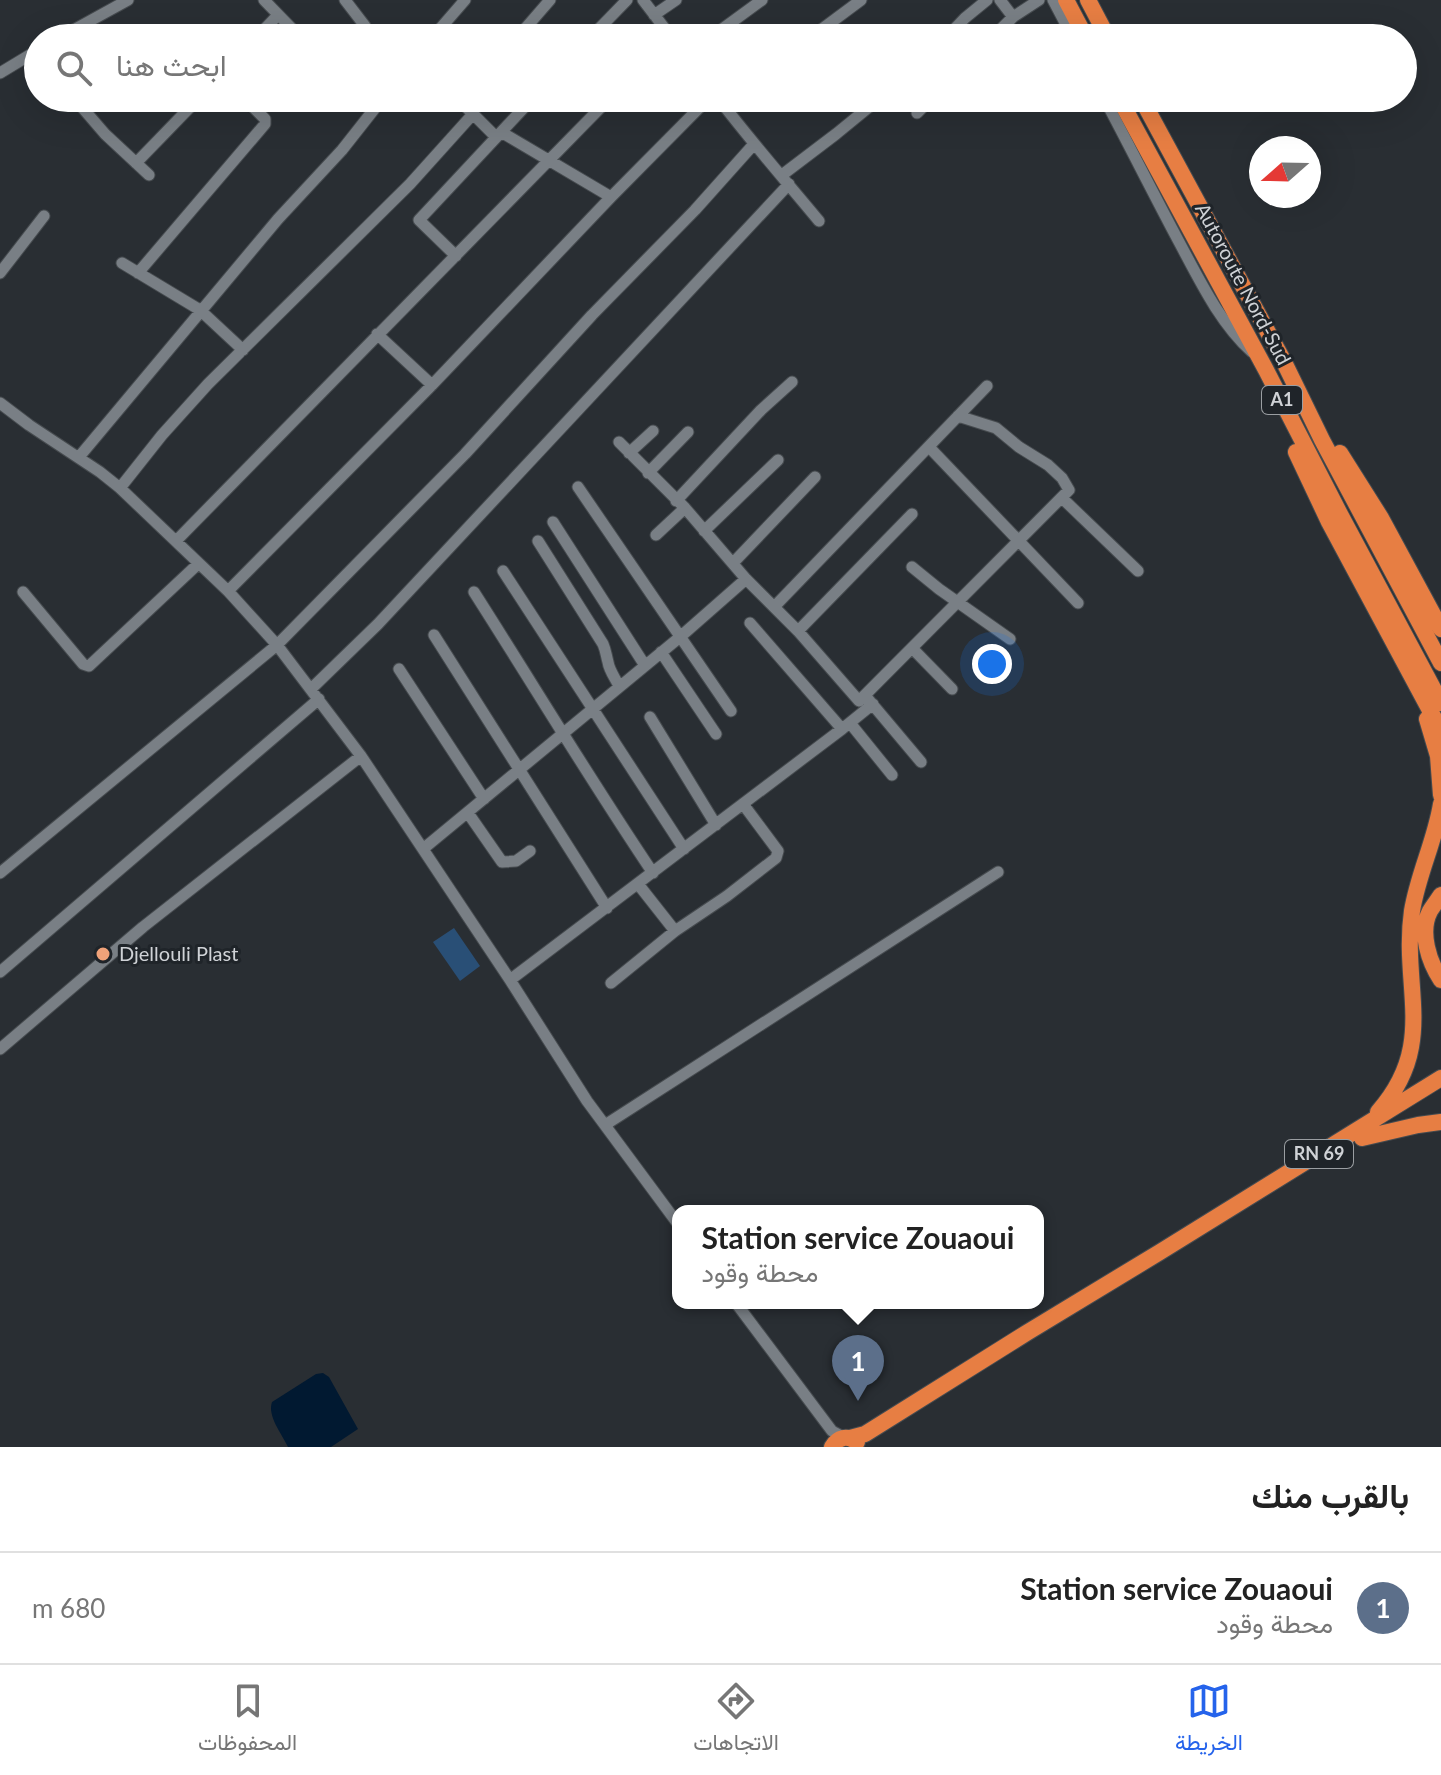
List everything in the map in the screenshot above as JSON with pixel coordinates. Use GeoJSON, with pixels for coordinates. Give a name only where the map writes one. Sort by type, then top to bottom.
{"type":"FeatureCollection","features":[{"type":"Feature","properties":{"kind":"highway"},"geometry":{"type":"LineString","coordinates":[[1066,0],[1079,24]]}},
{"type":"Feature","properties":{"kind":"highway"},"geometry":{"type":"LineString","coordinates":[[1088,0],[1101,24]]}},
{"type":"Feature","properties":{"kind":"highway","name":"Autoroute Nord-Sud"},"geometry":{"type":"LineString","coordinates":[[1127,112],[1264,365],[1441,703]]}},
{"type":"Feature","properties":{"kind":"highway","name":"Autoroute Nord-Sud"},"geometry":{"type":"LineString","coordinates":[[1149,112],[1283,360],[1322,440],[1441,663]]}},
{"type":"Feature","properties":{"kind":"highway"},"geometry":{"type":"LineString","coordinates":[[1283,360],[1381,518],[1441,629]]}},
{"type":"Feature","properties":{"kind":"highway"},"geometry":{"type":"LineString","coordinates":[[1264,365],[1290,437],[1329,522],[1441,731]]}},
{"type":"Feature","properties":{"kind":"highway"},"geometry":{"type":"LineString","coordinates":[[1402,659],[1422,702],[1431,731],[1438,756],[1441,795]]}},
{"type":"Feature","properties":{"kind":"highway"},"geometry":{"type":"LineString","coordinates":[[1362,1133],[1397,1089],[1409,1060],[1414,1007],[1411,917],[1419,880],[1438,825],[1441,804]]}},
{"type":"Feature","properties":{"kind":"highway"},"geometry":{"type":"LineString","coordinates":[[1441,895],[1429,912],[1425,935],[1441,980]]}},
{"type":"Feature","properties":{"kind":"highway","name":"RN 69"},"geometry":{"type":"LineString","coordinates":[[867,1447],[941,1396],[1269,1198],[1441,1078]]}},
{"type":"Feature","properties":{"kind":"highway","name":"RN 69"},"geometry":{"type":"LineString","coordinates":[[842,1441],[865,1434],[1015,1340],[1441,1089]]}},
{"type":"Feature","properties":{"kind":"highway"},"geometry":{"type":"LineString","coordinates":[[1362,1133],[1441,1122]]}},
{"type":"Feature","properties":{"kind":"street"},"geometry":{"type":"LineString","coordinates":[[84,24],[128,0]]}},
{"type":"Feature","properties":{"kind":"street"},"geometry":{"type":"LineString","coordinates":[[264,0],[287,24]]}},
{"type":"Feature","properties":{"kind":"street"},"geometry":{"type":"LineString","coordinates":[[345,0],[363,24]]}},
{"type":"Feature","properties":{"kind":"street"},"geometry":{"type":"LineString","coordinates":[[444,24],[465,0]]}},
{"type":"Feature","properties":{"kind":"street"},"geometry":{"type":"LineString","coordinates":[[529,24],[550,0]]}},
{"type":"Feature","properties":{"kind":"street"},"geometry":{"type":"LineString","coordinates":[[604,24],[627,0]]}},
{"type":"Feature","properties":{"kind":"street"},"geometry":{"type":"LineString","coordinates":[[643,0],[661,24]]}},
{"type":"Feature","properties":{"kind":"street"},"geometry":{"type":"LineString","coordinates":[[654,15],[676,0]]}},
{"type":"Feature","properties":{"kind":"street"},"geometry":{"type":"LineString","coordinates":[[729,24],[762,0]]}},
{"type":"Feature","properties":{"kind":"street"},"geometry":{"type":"LineString","coordinates":[[829,24],[861,0]]}},
{"type":"Feature","properties":{"kind":"street"},"geometry":{"type":"LineString","coordinates":[[959,24],[987,0]]}},
{"type":"Feature","properties":{"kind":"street"},"geometry":{"type":"LineString","coordinates":[[1000,0],[1013,17]]}},
{"type":"Feature","properties":{"kind":"street"},"geometry":{"type":"LineString","coordinates":[[1006,24],[1039,0]]}},
{"type":"Feature","properties":{"kind":"street"},"geometry":{"type":"LineString","coordinates":[[1053,0],[1066,24]]}},
{"type":"Feature","properties":{"kind":"street"},"geometry":{"type":"LineString","coordinates":[[269,24],[278,15]]}},
{"type":"Feature","properties":{"kind":"street"},"geometry":{"type":"LineString","coordinates":[[0,73],[24,60]]}},
{"type":"Feature","properties":{"kind":"street"},"geometry":{"type":"LineString","coordinates":[[86,112],[149,175]]}},
{"type":"Feature","properties":{"kind":"street"},"geometry":{"type":"LineString","coordinates":[[136,163],[185,112]]}},
{"type":"Feature","properties":{"kind":"street"},"geometry":{"type":"LineString","coordinates":[[138,273],[265,124],[265,119],[258,112]]}},
{"type":"Feature","properties":{"kind":"street"},"geometry":{"type":"LineString","coordinates":[[79,457],[200,310],[372,112]]}},
{"type":"Feature","properties":{"kind":"street"},"geometry":{"type":"LineString","coordinates":[[456,256],[419,220],[519,112]]}},
{"type":"Feature","properties":{"kind":"street"},"geometry":{"type":"LineString","coordinates":[[176,541],[596,112]]}},
{"type":"Feature","properties":{"kind":"street"},"geometry":{"type":"LineString","coordinates":[[228,591],[695,112]]}},
{"type":"Feature","properties":{"kind":"street"},"geometry":{"type":"LineString","coordinates":[[732,112],[754,144],[819,221]]}},
{"type":"Feature","properties":{"kind":"street"},"geometry":{"type":"LineString","coordinates":[[311,689],[378,624],[785,180],[863,112]]}},
{"type":"Feature","properties":{"kind":"street"},"geometry":{"type":"LineString","coordinates":[[1111,112],[1224,321],[1235,337],[1264,365]]}},
{"type":"Feature","properties":{"kind":"street"},"geometry":{"type":"LineString","coordinates":[[120,488],[162,435],[410,184],[473,114],[498,134],[611,197]]}},
{"type":"Feature","properties":{"kind":"street"},"geometry":{"type":"LineString","coordinates":[[0,873],[277,645],[465,454],[754,144]]}},
{"type":"Feature","properties":{"kind":"street"},"geometry":{"type":"LineString","coordinates":[[0,273],[44,216]]}},
{"type":"Feature","properties":{"kind":"street"},"geometry":{"type":"LineString","coordinates":[[122,263],[200,310],[243,350]]}},
{"type":"Feature","properties":{"kind":"street"},"geometry":{"type":"LineString","coordinates":[[377,334],[432,385]]}},
{"type":"Feature","properties":{"kind":"street"},"geometry":{"type":"LineString","coordinates":[[656,535],[761,410],[792,382]]}},
{"type":"Feature","properties":{"kind":"street"},"geometry":{"type":"LineString","coordinates":[[775,606],[987,386]]}},
{"type":"Feature","properties":{"kind":"street"},"geometry":{"type":"LineString","coordinates":[[0,403],[120,488],[228,591],[277,645],[361,756],[587,1101],[672,1216]]}},
{"type":"Feature","properties":{"kind":"street"},"geometry":{"type":"LineString","coordinates":[[510,980],[846,726],[912,648],[1069,490],[1048,465],[996,428],[958,416]]}},
{"type":"Feature","properties":{"kind":"street"},"geometry":{"type":"LineString","coordinates":[[629,453],[653,431]]}},
{"type":"Feature","properties":{"kind":"street"},"geometry":{"type":"LineString","coordinates":[[648,473],[688,432]]}},
{"type":"Feature","properties":{"kind":"street"},"geometry":{"type":"LineString","coordinates":[[619,442],[921,762]]}},
{"type":"Feature","properties":{"kind":"street"},"geometry":{"type":"LineString","coordinates":[[929,447],[1078,603]]}},
{"type":"Feature","properties":{"kind":"street"},"geometry":{"type":"LineString","coordinates":[[704,531],[778,460]]}},
{"type":"Feature","properties":{"kind":"street"},"geometry":{"type":"LineString","coordinates":[[733,563],[815,477]]}},
{"type":"Feature","properties":{"kind":"street"},"geometry":{"type":"LineString","coordinates":[[578,487],[731,711]]}},
{"type":"Feature","properties":{"kind":"street"},"geometry":{"type":"LineString","coordinates":[[1062,498],[1138,571]]}},
{"type":"Feature","properties":{"kind":"street"},"geometry":{"type":"LineString","coordinates":[[798,631],[912,514]]}},
{"type":"Feature","properties":{"kind":"street"},"geometry":{"type":"LineString","coordinates":[[553,522],[644,664]]}},
{"type":"Feature","properties":{"kind":"street"},"geometry":{"type":"LineString","coordinates":[[538,541],[603,644],[619,686]]}},
{"type":"Feature","properties":{"kind":"street"},"geometry":{"type":"LineString","coordinates":[[23,592],[83,664],[89,666],[198,564]]}},
{"type":"Feature","properties":{"kind":"street"},"geometry":{"type":"LineString","coordinates":[[912,567],[1010,639]]}},
{"type":"Feature","properties":{"kind":"street"},"geometry":{"type":"LineString","coordinates":[[503,571],[684,849]]}},
{"type":"Feature","properties":{"kind":"street"},"geometry":{"type":"LineString","coordinates":[[423,849],[746,579]]}},
{"type":"Feature","properties":{"kind":"street"},"geometry":{"type":"LineString","coordinates":[[474,592],[580,763],[653,873]]}},
{"type":"Feature","properties":{"kind":"street"},"geometry":{"type":"LineString","coordinates":[[750,623],[892,775]]}},
{"type":"Feature","properties":{"kind":"street"},"geometry":{"type":"LineString","coordinates":[[434,635],[607,908]]}},
{"type":"Feature","properties":{"kind":"street"},"geometry":{"type":"LineString","coordinates":[[912,648],[952,689]]}},
{"type":"Feature","properties":{"kind":"street"},"geometry":{"type":"LineString","coordinates":[[661,652],[716,734]]}},
{"type":"Feature","properties":{"kind":"street"},"geometry":{"type":"LineString","coordinates":[[399,669],[484,799]]}},
{"type":"Feature","properties":{"kind":"street"},"geometry":{"type":"LineString","coordinates":[[0,972],[319,699]]}},
{"type":"Feature","properties":{"kind":"street"},"geometry":{"type":"LineString","coordinates":[[650,717],[716,825]]}},
{"type":"Feature","properties":{"kind":"street"},"geometry":{"type":"LineString","coordinates":[[0,1049],[143,927],[361,756]]}},
{"type":"Feature","properties":{"kind":"street"},"geometry":{"type":"LineString","coordinates":[[611,983],[675,931],[776,858],[778,851],[743,804]]}},
{"type":"Feature","properties":{"kind":"street"},"geometry":{"type":"LineString","coordinates":[[468,813],[502,862],[516,861],[530,851]]}},
{"type":"Feature","properties":{"kind":"street"},"geometry":{"type":"LineString","coordinates":[[605,1125],[998,872]]}},
{"type":"Feature","properties":{"kind":"street"},"geometry":{"type":"LineString","coordinates":[[638,884],[675,931]]}},
{"type":"Feature","properties":{"kind":"street"},"geometry":{"type":"LineString","coordinates":[[741,1309],[842,1441]]}},
{"type":"Feature","properties":{"kind":"shaded area"},"geometry":{"type":"Polygon","coordinates":[[[454,928],[480,966],[460,981],[433,942],[454,928]]]}},
{"type":"Feature","properties":{"kind":"shaded area"},"geometry":{"type":"Polygon","coordinates":[[[323,1373],[329,1377],[358,1429],[331,1447],[288,1447],[273,1419],[272,1402],[316,1374],[323,1373]]]}},
{"type":"Feature","properties":{"kind":"place","name":"Djellouli Plast"},"geometry":{"type":"Point","coordinates":[103,954]}},
{"type":"Feature","properties":{"kind":"place","name":"Station service Zouaoui"},"geometry":{"type":"Point","coordinates":[858,1401]}}]}
